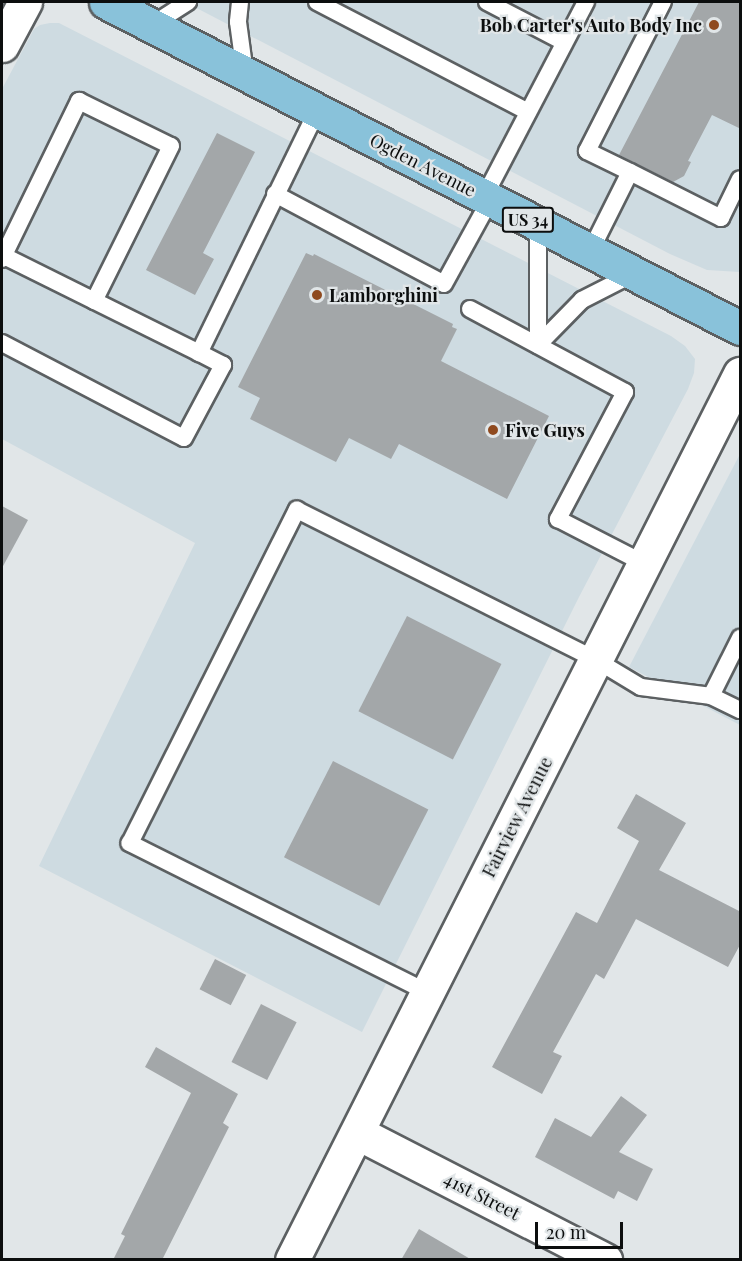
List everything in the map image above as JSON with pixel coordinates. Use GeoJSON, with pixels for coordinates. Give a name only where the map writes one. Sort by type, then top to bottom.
{"type":"FeatureCollection","features":[{"type":"Feature","properties":{"kind":"main road","name":"Ogden Avenue"},"geometry":{"type":"LineString","coordinates":[[106,2],[741,328]]}},
{"type":"Feature","properties":{"kind":"street"},"geometry":{"type":"LineString","coordinates":[[2,45],[25,2]]}},
{"type":"Feature","properties":{"kind":"street","name":"Fairview Avenue"},"geometry":{"type":"LineString","coordinates":[[292,1260],[741,374]]}},
{"type":"Feature","properties":{"kind":"street","name":"41st Street"},"geometry":{"type":"LineString","coordinates":[[358,1133],[605,1260]]}},
{"type":"Feature","properties":{"kind":"lane"},"geometry":{"type":"LineString","coordinates":[[152,25],[188,2]]}},
{"type":"Feature","properties":{"kind":"lane"},"geometry":{"type":"LineString","coordinates":[[240,2],[238,22],[245,74]]}},
{"type":"Feature","properties":{"kind":"lane"},"geometry":{"type":"LineString","coordinates":[[317,2],[528,112]]}},
{"type":"Feature","properties":{"kind":"lane"},"geometry":{"type":"LineString","coordinates":[[487,2],[564,42]]}},
{"type":"Feature","properties":{"kind":"lane"},"geometry":{"type":"LineString","coordinates":[[275,194],[444,284],[528,112],[586,2]]}},
{"type":"Feature","properties":{"kind":"lane"},"geometry":{"type":"LineString","coordinates":[[663,2],[587,151],[721,218],[741,179]]}},
{"type":"Feature","properties":{"kind":"lane"},"geometry":{"type":"LineString","coordinates":[[2,343],[184,438],[223,365],[2,257],[80,101],[171,146],[94,301]]}},
{"type":"Feature","properties":{"kind":"lane"},"geometry":{"type":"LineString","coordinates":[[198,353],[317,111]]}},
{"type":"Feature","properties":{"kind":"lane"},"geometry":{"type":"LineString","coordinates":[[590,252],[630,172]]}},
{"type":"Feature","properties":{"kind":"lane"},"geometry":{"type":"LineString","coordinates":[[538,225],[538,345]]}},
{"type":"Feature","properties":{"kind":"lane"},"geometry":{"type":"LineString","coordinates":[[538,345],[582,300],[633,274]]}},
{"type":"Feature","properties":{"kind":"lane"},"geometry":{"type":"LineString","coordinates":[[470,309],[625,392],[558,519],[645,564]]}},
{"type":"Feature","properties":{"kind":"lane"},"geometry":{"type":"LineString","coordinates":[[429,993],[130,843],[297,510],[596,660],[641,687],[711,696],[741,710]]}},
{"type":"Feature","properties":{"kind":"lane"},"geometry":{"type":"LineString","coordinates":[[711,696],[741,638]]}},
{"type":"Feature","properties":{"kind":"shaded area"},"geometry":{"type":"Polygon","coordinates":[[[185,2],[740,2],[740,272],[707,270],[670,254],[185,2]]]}},
{"type":"Feature","properties":{"kind":"shaded area"},"geometry":{"type":"Polygon","coordinates":[[[50,23],[59,23],[671,336],[685,346],[695,359],[694,373],[688,389],[579,597],[362,1032],[39,866],[195,543],[2,439],[2,89],[34,29],[50,23]]]}},
{"type":"Feature","properties":{"kind":"shaded area"},"geometry":{"type":"Polygon","coordinates":[[[740,454],[740,725],[629,667],[740,454]]]}},
{"type":"Feature","properties":{"kind":"building"},"geometry":{"type":"Polygon","coordinates":[[[699,2],[741,2],[741,129],[712,115],[688,161],[691,162],[684,176],[673,182],[619,155],[699,2]]]}},
{"type":"Feature","properties":{"kind":"building"},"geometry":{"type":"Polygon","coordinates":[[[217,133],[255,152],[203,253],[214,259],[195,295],[146,270],[217,133]]]}},
{"type":"Feature","properties":{"kind":"building"},"geometry":{"type":"Polygon","coordinates":[[[306,253],[313,256],[314,254],[453,324],[452,327],[457,329],[441,361],[549,416],[507,499],[399,444],[391,459],[349,438],[336,462],[250,419],[260,398],[238,387],[306,253]]]}},
{"type":"Feature","properties":{"kind":"building"},"geometry":{"type":"Polygon","coordinates":[[[2,506],[28,520],[2,568],[2,506]]]}},
{"type":"Feature","properties":{"kind":"building"},"geometry":{"type":"Polygon","coordinates":[[[407,616],[501,664],[453,759],[358,711],[407,616]]]}},
{"type":"Feature","properties":{"kind":"building"},"geometry":{"type":"Polygon","coordinates":[[[333,761],[428,810],[379,906],[284,857],[333,761]]]}},
{"type":"Feature","properties":{"kind":"building"},"geometry":{"type":"Polygon","coordinates":[[[636,794],[686,823],[659,870],[741,912],[741,943],[728,967],[636,919],[604,979],[596,974],[553,1052],[562,1056],[542,1094],[492,1067],[576,912],[597,923],[639,841],[617,828],[636,794]]]}},
{"type":"Feature","properties":{"kind":"building"},"geometry":{"type":"Polygon","coordinates":[[[215,959],[246,975],[231,1005],[200,989],[215,959]]]}},
{"type":"Feature","properties":{"kind":"building"},"geometry":{"type":"Polygon","coordinates":[[[261,1004],[297,1022],[267,1080],[231,1062],[261,1004]]]}},
{"type":"Feature","properties":{"kind":"building"},"geometry":{"type":"Polygon","coordinates":[[[156,1047],[238,1094],[223,1123],[229,1127],[162,1260],[113,1260],[125,1236],[121,1234],[191,1093],[145,1067],[156,1047]]]}},
{"type":"Feature","properties":{"kind":"building"},"geometry":{"type":"Polygon","coordinates":[[[621,1096],[647,1115],[619,1152],[653,1169],[637,1201],[618,1191],[614,1199],[535,1157],[555,1118],[591,1137],[621,1096]]]}},
{"type":"Feature","properties":{"kind":"building"},"geometry":{"type":"Polygon","coordinates":[[[419,1229],[472,1260],[401,1260],[419,1229]]]}},
{"type":"Feature","properties":{"kind":"place","name":"Bob Carter's Auto Body Inc"},"geometry":{"type":"Point","coordinates":[714,25]}},
{"type":"Feature","properties":{"kind":"place","name":"Lamborghini"},"geometry":{"type":"Point","coordinates":[317,295]}},
{"type":"Feature","properties":{"kind":"place","name":"Five Guys"},"geometry":{"type":"Point","coordinates":[493,430]}}]}
